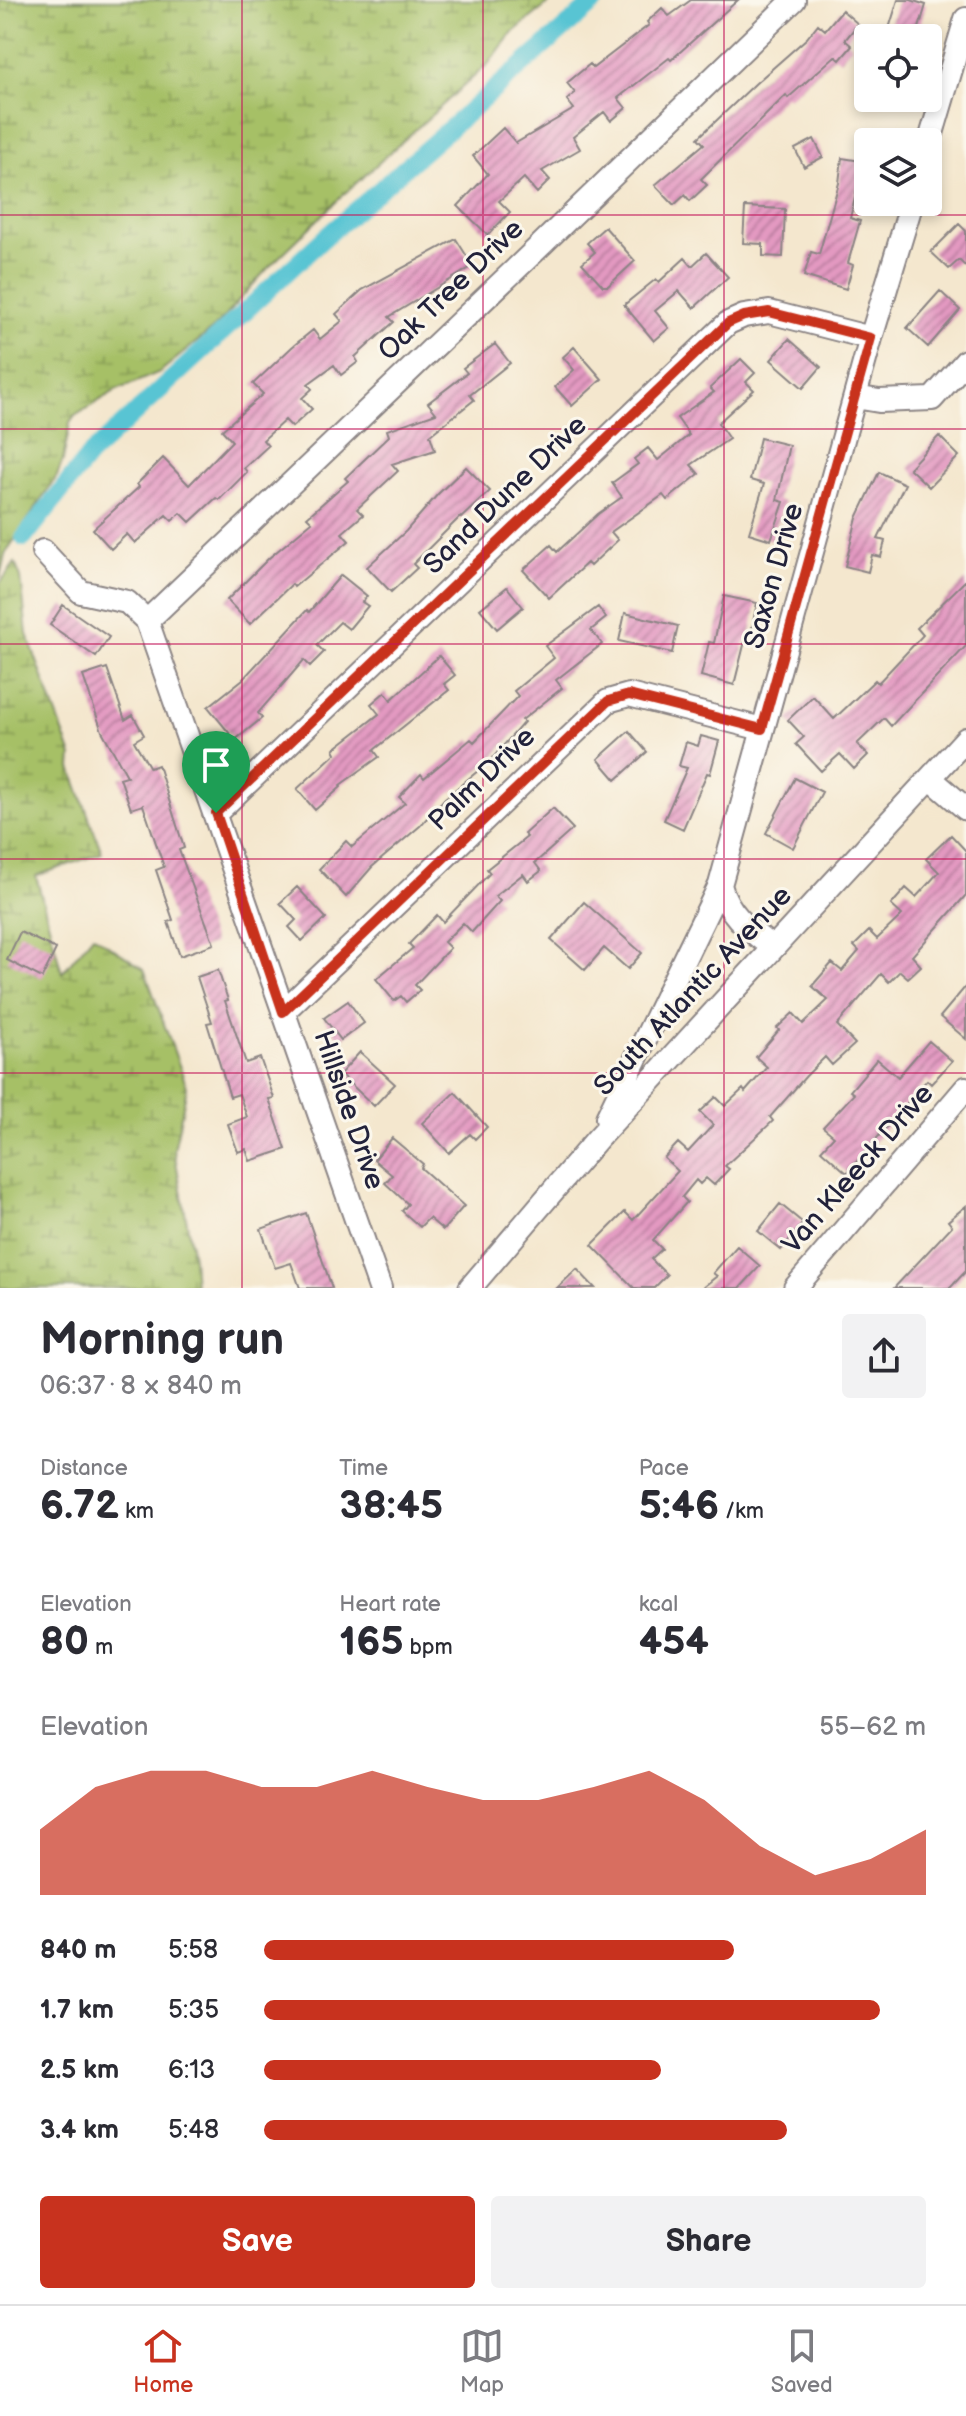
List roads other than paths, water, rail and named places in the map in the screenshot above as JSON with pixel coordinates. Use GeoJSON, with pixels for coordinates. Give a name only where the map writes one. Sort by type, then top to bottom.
{"type":"FeatureCollection","features":[{"type":"Feature","properties":{"kind":"street","name":"Oak Tree Drive"},"geometry":{"type":"LineString","coordinates":[[147,621],[794,0]]}},
{"type":"Feature","properties":{"kind":"street"},"geometry":{"type":"LineString","coordinates":[[934,128],[966,19]]}},
{"type":"Feature","properties":{"kind":"street","name":"Saxon Drive"},"geometry":{"type":"LineString","coordinates":[[598,1138],[720,885],[871,338],[908,216]]}},
{"type":"Feature","properties":{"kind":"street","name":"Sand Dune Drive"},"geometry":{"type":"LineString","coordinates":[[216,813],[728,323],[744,316],[769,312],[871,338]]}},
{"type":"Feature","properties":{"kind":"street"},"geometry":{"type":"LineString","coordinates":[[855,397],[879,401],[932,399],[966,361]]}},
{"type":"Feature","properties":{"kind":"street"},"geometry":{"type":"LineString","coordinates":[[43,551],[81,592],[127,602],[147,621]]}},
{"type":"Feature","properties":{"kind":"street","name":"Hillside Drive"},"geometry":{"type":"LineString","coordinates":[[147,621],[380,1288]]}},
{"type":"Feature","properties":{"kind":"street","name":"Palm Drive"},"geometry":{"type":"LineString","coordinates":[[283,1012],[608,701],[629,695],[762,729]]}},
{"type":"Feature","properties":{"kind":"street","name":"South Atlantic Avenue"},"geometry":{"type":"LineString","coordinates":[[470,1288],[598,1138],[966,739]]}},
{"type":"Feature","properties":{"kind":"street"},"geometry":{"type":"LineString","coordinates":[[930,778],[966,809]]}},
{"type":"Feature","properties":{"kind":"street"},"geometry":{"type":"LineString","coordinates":[[720,885],[724,901],[738,919],[773,948]]}},
{"type":"Feature","properties":{"kind":"street","name":"Van Kleeck Drive"},"geometry":{"type":"LineString","coordinates":[[795,1288],[966,1088]]}},
{"type":"Feature","properties":{"kind":"waterway"},"geometry":{"type":"LineString","coordinates":[[24,538],[89,456],[323,239],[597,0]]}}]}
